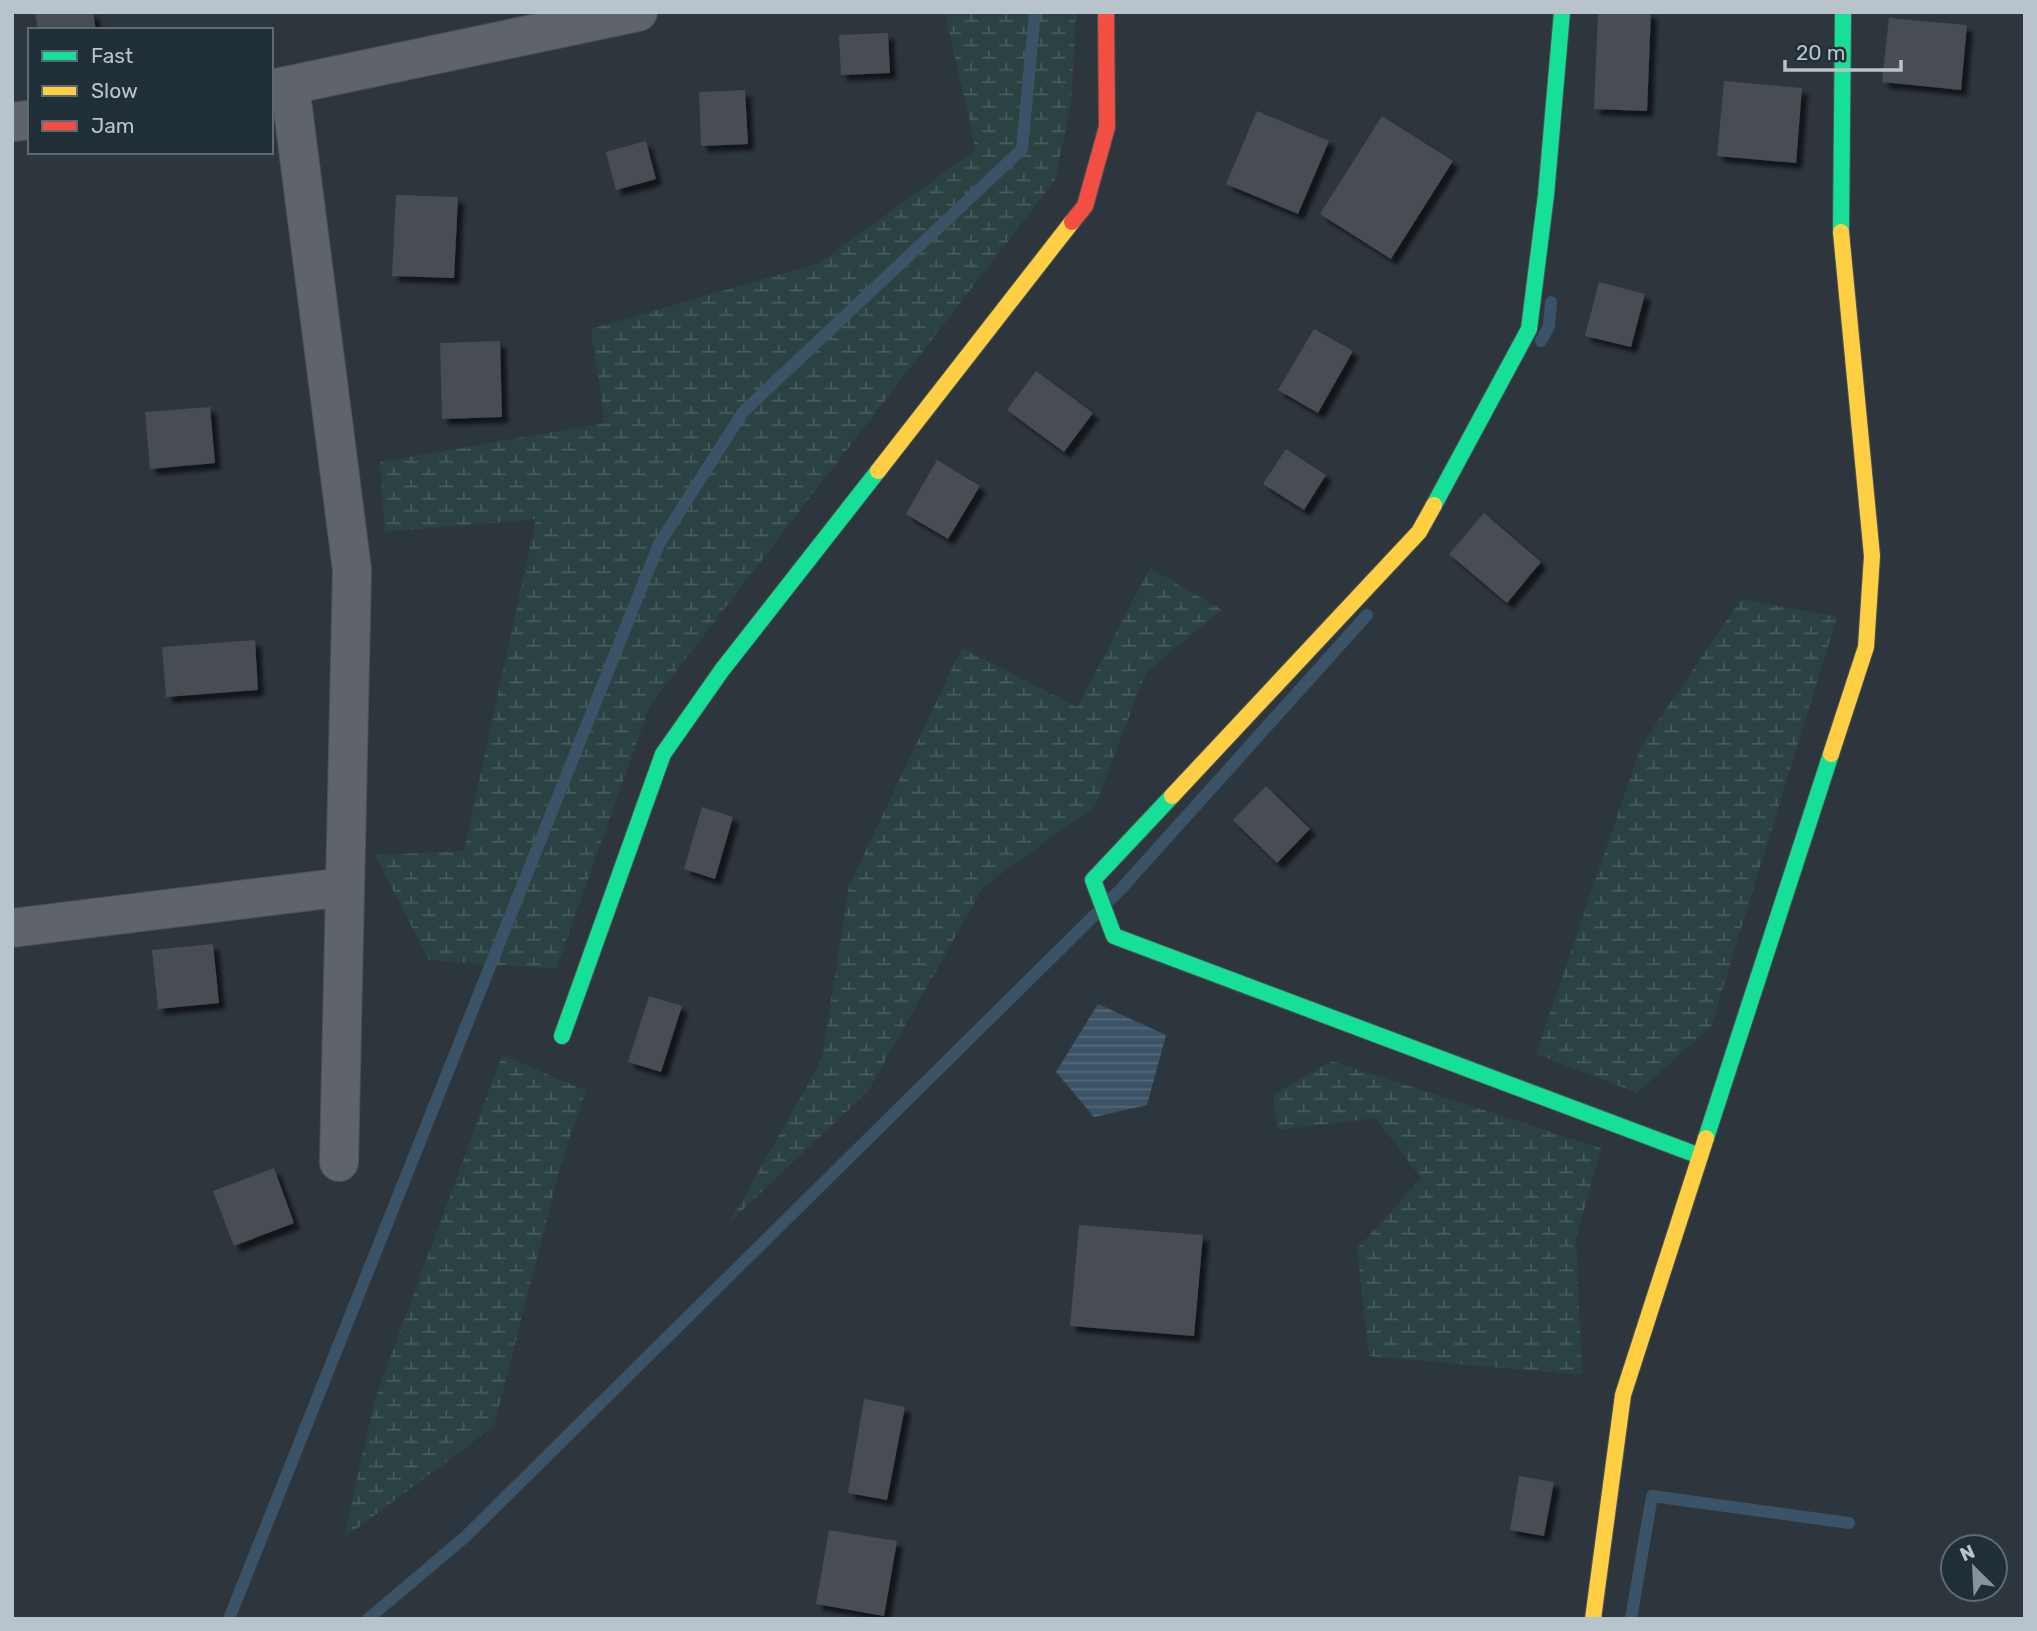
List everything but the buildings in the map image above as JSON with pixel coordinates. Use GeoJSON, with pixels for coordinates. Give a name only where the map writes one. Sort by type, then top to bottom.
{"type":"FeatureCollection","features":[{"type":"Feature","properties":{"kind":"street"},"geometry":{"type":"LineString","coordinates":[[339,1162],[352,570],[281,88],[638,12]]}},
{"type":"Feature","properties":{"kind":"street"},"geometry":{"type":"LineString","coordinates":[[562,1036],[663,754],[722,670],[1085,206],[1107,127],[1106,12]]}},
{"type":"Feature","properties":{"kind":"street"},"geometry":{"type":"LineString","coordinates":[[1562,12],[1546,195],[1528,329],[1419,532],[1093,880],[1114,936],[1700,1156]]}},
{"type":"Feature","properties":{"kind":"street"},"geometry":{"type":"LineString","coordinates":[[1593,1619],[1623,1395],[1866,646],[1872,556],[1840,244],[1843,12]]}},
{"type":"Feature","properties":{"kind":"street"},"geometry":{"type":"LineString","coordinates":[[12,928],[345,887]]}},
{"type":"Feature","properties":{"kind":"green space"},"geometry":{"type":"Polygon","coordinates":[[[945,12],[1076,12],[1071,104],[1055,180],[650,705],[556,969],[429,960],[375,855],[464,851],[536,519],[385,532],[380,462],[605,423],[591,329],[819,263],[976,150],[945,12]]]}},
{"type":"Feature","properties":{"kind":"green space"},"geometry":{"type":"Polygon","coordinates":[[[1150,568],[1222,610],[1146,672],[1095,806],[984,886],[868,1091],[730,1222],[822,1059],[849,886],[962,648],[1077,707],[1150,568]]]}},
{"type":"Feature","properties":{"kind":"green space"},"geometry":{"type":"Polygon","coordinates":[[[1741,599],[1837,617],[1711,1026],[1637,1093],[1536,1054],[1641,746],[1741,599]]]}},
{"type":"Feature","properties":{"kind":"green space"},"geometry":{"type":"Polygon","coordinates":[[[502,1055],[586,1091],[561,1164],[494,1426],[344,1538],[375,1399],[502,1055]]]}},
{"type":"Feature","properties":{"kind":"green space"},"geometry":{"type":"Polygon","coordinates":[[[1331,1061],[1601,1148],[1576,1239],[1582,1375],[1369,1356],[1357,1249],[1421,1178],[1376,1118],[1278,1130],[1273,1095],[1331,1061]]]}},
{"type":"Feature","properties":{"kind":"water"},"geometry":{"type":"Polygon","coordinates":[[[1098,1004],[1166,1035],[1147,1105],[1094,1117],[1056,1072],[1098,1004]]]}},
{"type":"Feature","properties":{"kind":"waterway"},"geometry":{"type":"LineString","coordinates":[[229,1619],[659,544],[743,412],[1022,149],[1035,12]]}},
{"type":"Feature","properties":{"kind":"waterway"},"geometry":{"type":"LineString","coordinates":[[1541,341],[1549,326],[1551,302]]}},
{"type":"Feature","properties":{"kind":"waterway"},"geometry":{"type":"LineString","coordinates":[[368,1619],[465,1537],[1121,889],[1367,615]]}},
{"type":"Feature","properties":{"kind":"waterway"},"geometry":{"type":"LineString","coordinates":[[1631,1619],[1652,1496],[1849,1523]]}},
{"type":"Feature","properties":{"kind":"traffic: fast"},"geometry":{"type":"LineString","coordinates":[[1434,505],[1529,329],[1546,195],[1562,12]]}},
{"type":"Feature","properties":{"kind":"traffic: fast"},"geometry":{"type":"LineString","coordinates":[[1841,232],[1843,12]]}},
{"type":"Feature","properties":{"kind":"traffic: fast"},"geometry":{"type":"LineString","coordinates":[[562,1036],[663,754],[722,670],[878,471]]}},
{"type":"Feature","properties":{"kind":"traffic: fast"},"geometry":{"type":"LineString","coordinates":[[1706,1138],[1831,754]]}},
{"type":"Feature","properties":{"kind":"traffic: fast"},"geometry":{"type":"LineString","coordinates":[[1172,796],[1093,880],[1114,936],[1700,1156]]}},
{"type":"Feature","properties":{"kind":"traffic: slow"},"geometry":{"type":"LineString","coordinates":[[878,471],[1072,222]]}},
{"type":"Feature","properties":{"kind":"traffic: slow"},"geometry":{"type":"LineString","coordinates":[[1831,754],[1866,647],[1872,556],[1841,232]]}},
{"type":"Feature","properties":{"kind":"traffic: slow"},"geometry":{"type":"LineString","coordinates":[[1172,796],[1419,532],[1434,505]]}},
{"type":"Feature","properties":{"kind":"traffic: slow"},"geometry":{"type":"LineString","coordinates":[[1593,1619],[1623,1395],[1706,1138]]}},
{"type":"Feature","properties":{"kind":"traffic: jam"},"geometry":{"type":"LineString","coordinates":[[1072,222],[1085,206],[1107,127],[1106,12]]}}]}
